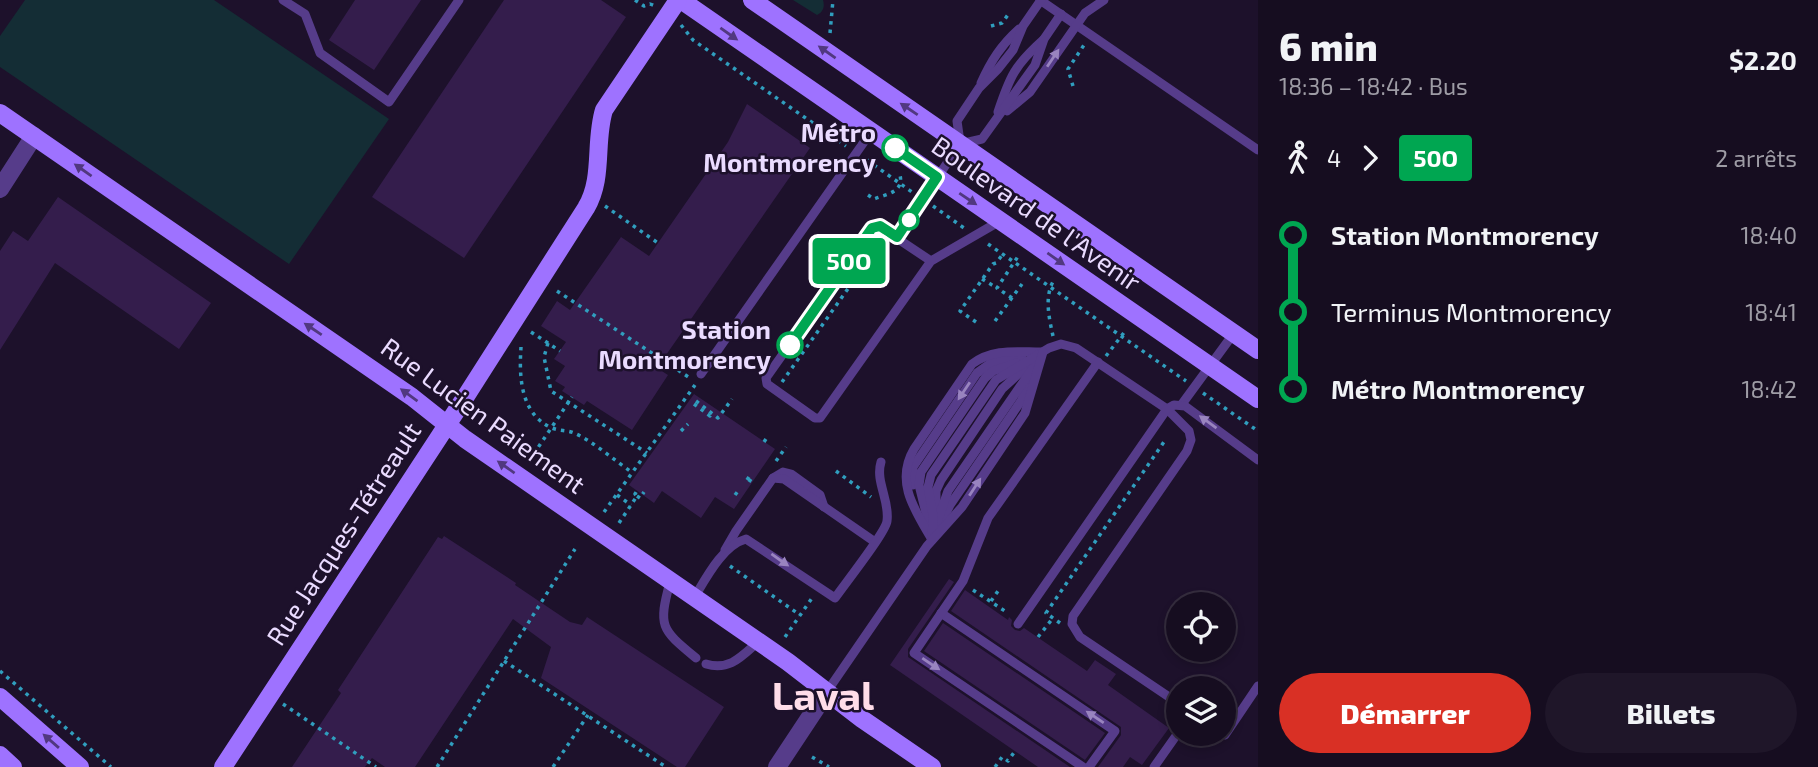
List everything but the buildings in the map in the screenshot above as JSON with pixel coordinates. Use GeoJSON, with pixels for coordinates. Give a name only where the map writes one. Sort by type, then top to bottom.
{"type":"FeatureCollection","features":[{"type":"Feature","properties":{"kind":"street","name":"Boulevard de l'Avenir"},"geometry":{"type":"LineString","coordinates":[[679,0],[1258,399]]}},
{"type":"Feature","properties":{"kind":"street","name":"Rue Jacques-Tétreault"},"geometry":{"type":"LineString","coordinates":[[223,767],[591,200],[596,183],[604,110],[679,0]]}},
{"type":"Feature","properties":{"kind":"street","name":"Boulevard de l'Avenir"},"geometry":{"type":"LineString","coordinates":[[752,0],[1258,350]]}},
{"type":"Feature","properties":{"kind":"street","name":"Rue Lucien Paiement"},"geometry":{"type":"LineString","coordinates":[[0,113],[412,397],[447,425],[788,662],[826,693],[932,767]]}},
{"type":"Feature","properties":{"kind":"street"},"geometry":{"type":"LineString","coordinates":[[0,189],[34,136]]}},
{"type":"Feature","properties":{"kind":"street"},"geometry":{"type":"LineString","coordinates":[[777,767],[826,693]]}},
{"type":"Feature","properties":{"kind":"street"},"geometry":{"type":"LineString","coordinates":[[0,697],[80,767]]}},
{"type":"Feature","properties":{"kind":"street"},"geometry":{"type":"LineString","coordinates":[[0,755],[13,767]]}},
{"type":"Feature","properties":{"kind":"lane"},"geometry":{"type":"LineString","coordinates":[[284,0],[305,14],[320,53],[388,102],[458,0]]}},
{"type":"Feature","properties":{"kind":"lane"},"geometry":{"type":"LineString","coordinates":[[892,235],[960,144],[957,121],[979,88],[990,63],[1004,43],[1023,26],[1040,0],[1258,150]]}},
{"type":"Feature","properties":{"kind":"lane"},"geometry":{"type":"LineString","coordinates":[[995,120],[1030,92],[1076,24],[1085,13],[1104,0]]}},
{"type":"Feature","properties":{"kind":"lane"},"geometry":{"type":"LineString","coordinates":[[960,144],[982,139],[1035,65],[1044,39],[1061,14]]}},
{"type":"Feature","properties":{"kind":"lane"},"geometry":{"type":"LineString","coordinates":[[995,120],[1009,78],[1023,57],[1044,39]]}},
{"type":"Feature","properties":{"kind":"lane"},"geometry":{"type":"LineString","coordinates":[[700,380],[871,132]]}},
{"type":"Feature","properties":{"kind":"lane"},"geometry":{"type":"LineString","coordinates":[[931,261],[880,226],[872,228],[765,381],[815,418],[821,417],[931,261],[1000,220]]}},
{"type":"Feature","properties":{"kind":"lane"},"geometry":{"type":"LineString","coordinates":[[1182,404],[1234,333]]}},
{"type":"Feature","properties":{"kind":"lane"},"geometry":{"type":"LineString","coordinates":[[932,540],[919,485],[921,472],[988,374],[1055,345],[1069,345],[1098,362],[1167,409],[1189,431],[1191,440],[1187,451],[1072,620],[1080,637],[1166,695]]}},
{"type":"Feature","properties":{"kind":"lane"},"geometry":{"type":"LineString","coordinates":[[932,540],[915,509],[904,474],[906,461],[972,363],[1003,352],[1043,352]]}},
{"type":"Feature","properties":{"kind":"lane"},"geometry":{"type":"LineString","coordinates":[[826,693],[932,540],[950,505],[1021,401],[1043,352]]}},
{"type":"Feature","properties":{"kind":"lane"},"geometry":{"type":"LineString","coordinates":[[932,540],[936,491],[940,480],[1002,389],[1043,352]]}},
{"type":"Feature","properties":{"kind":"lane"},"geometry":{"type":"LineString","coordinates":[[1083,767],[914,653],[963,581],[988,518],[1098,362]]}},
{"type":"Feature","properties":{"kind":"lane"},"geometry":{"type":"LineString","coordinates":[[1018,624],[1167,409],[1182,404],[1258,460]]}},
{"type":"Feature","properties":{"kind":"lane"},"geometry":{"type":"LineString","coordinates":[[723,555],[739,541],[750,539],[835,598],[887,522],[878,473],[881,462]]}},
{"type":"Feature","properties":{"kind":"lane"},"geometry":{"type":"LineString","coordinates":[[694,598],[773,478],[783,472],[791,474],[820,495],[824,507],[875,542]]}},
{"type":"Feature","properties":{"kind":"lane"},"geometry":{"type":"LineString","coordinates":[[670,582],[663,609],[663,623],[670,636],[696,658]]}},
{"type":"Feature","properties":{"kind":"lane"},"geometry":{"type":"LineString","coordinates":[[941,613],[1115,731],[1090,767]]}},
{"type":"Feature","properties":{"kind":"lane"},"geometry":{"type":"LineString","coordinates":[[706,664],[719,668],[737,660],[758,642]]}},
{"type":"Feature","properties":{"kind":"lane"},"geometry":{"type":"LineString","coordinates":[[1236,720],[1258,686]]}},
{"type":"Feature","properties":{"kind":"lane"},"geometry":{"type":"LineString","coordinates":[[1154,767],[1169,746]]}},
{"type":"Feature","properties":{"kind":"path"},"geometry":{"type":"LineString","coordinates":[[635,0],[644,6],[650,5]]}},
{"type":"Feature","properties":{"kind":"path"},"geometry":{"type":"LineString","coordinates":[[830,35],[833,0]]}},
{"type":"Feature","properties":{"kind":"path"},"geometry":{"type":"LineString","coordinates":[[991,26],[1002,23],[1010,12]]}},
{"type":"Feature","properties":{"kind":"path"},"geometry":{"type":"LineString","coordinates":[[688,32],[693,40],[846,146]]}},
{"type":"Feature","properties":{"kind":"path"},"geometry":{"type":"LineString","coordinates":[[1073,86],[1068,69],[1091,35]]}},
{"type":"Feature","properties":{"kind":"path","name":"Boulevard de l'Avenir"},"geometry":{"type":"LineString","coordinates":[[866,159],[901,185]]}},
{"type":"Feature","properties":{"kind":"path"},"geometry":{"type":"LineString","coordinates":[[868,195],[874,200],[898,190],[901,185],[900,175],[895,181]]}},
{"type":"Feature","properties":{"kind":"path"},"geometry":{"type":"LineString","coordinates":[[604,206],[658,243]]}},
{"type":"Feature","properties":{"kind":"path"},"geometry":{"type":"LineString","coordinates":[[948,217],[953,211]]}},
{"type":"Feature","properties":{"kind":"path","name":"Boulevard de l'Avenir"},"geometry":{"type":"LineString","coordinates":[[943,214],[967,230]]}},
{"type":"Feature","properties":{"kind":"path"},"geometry":{"type":"LineString","coordinates":[[782,382],[892,235]]}},
{"type":"Feature","properties":{"kind":"path","name":"Boulevard de l'Avenir"},"geometry":{"type":"LineString","coordinates":[[985,242],[1187,381]]}},
{"type":"Feature","properties":{"kind":"path"},"geometry":{"type":"LineString","coordinates":[[976,323],[960,311],[1003,254]]}},
{"type":"Feature","properties":{"kind":"path"},"geometry":{"type":"LineString","coordinates":[[997,288],[1019,255]]}},
{"type":"Feature","properties":{"kind":"path"},"geometry":{"type":"LineString","coordinates":[[982,279],[1012,298]]}},
{"type":"Feature","properties":{"kind":"path"},"geometry":{"type":"LineString","coordinates":[[1054,280],[1050,287],[1048,312],[1055,345]]}},
{"type":"Feature","properties":{"kind":"path"},"geometry":{"type":"LineString","coordinates":[[995,321],[1021,284]]}},
{"type":"Feature","properties":{"kind":"path"},"geometry":{"type":"LineString","coordinates":[[557,291],[700,380],[604,512]]}},
{"type":"Feature","properties":{"kind":"path"},"geometry":{"type":"LineString","coordinates":[[1113,350],[1126,330]]}},
{"type":"Feature","properties":{"kind":"path"},"geometry":{"type":"LineString","coordinates":[[531,332],[560,351]]}},
{"type":"Feature","properties":{"kind":"path"},"geometry":{"type":"LineString","coordinates":[[548,343],[544,357],[549,385],[555,394],[647,453]]}},
{"type":"Feature","properties":{"kind":"path"},"geometry":{"type":"LineString","coordinates":[[521,347],[520,370],[524,396],[536,416],[552,428],[573,433],[633,473]]}},
{"type":"Feature","properties":{"kind":"path"},"geometry":{"type":"LineString","coordinates":[[1204,394],[1258,431],[1254,438]]}},
{"type":"Feature","properties":{"kind":"path"},"geometry":{"type":"LineString","coordinates":[[529,461],[572,397]]}},
{"type":"Feature","properties":{"kind":"path"},"geometry":{"type":"LineString","coordinates":[[695,402],[710,416],[712,414],[718,418],[732,399]]}},
{"type":"Feature","properties":{"kind":"path"},"geometry":{"type":"LineString","coordinates":[[681,431],[688,424]]}},
{"type":"Feature","properties":{"kind":"path"},"geometry":{"type":"LineString","coordinates":[[764,442],[768,436]]}},
{"type":"Feature","properties":{"kind":"path"},"geometry":{"type":"LineString","coordinates":[[1062,624],[1046,612],[1166,439]]}},
{"type":"Feature","properties":{"kind":"path"},"geometry":{"type":"LineString","coordinates":[[773,466],[786,447]]}},
{"type":"Feature","properties":{"kind":"path"},"geometry":{"type":"LineString","coordinates":[[836,471],[870,496],[876,504]]}},
{"type":"Feature","properties":{"kind":"path"},"geometry":{"type":"LineString","coordinates":[[748,481],[752,475]]}},
{"type":"Feature","properties":{"kind":"path"},"geometry":{"type":"LineString","coordinates":[[619,523],[637,496],[635,494],[638,489]]}},
{"type":"Feature","properties":{"kind":"path"},"geometry":{"type":"LineString","coordinates":[[637,496],[640,498],[644,492]]}},
{"type":"Feature","properties":{"kind":"path"},"geometry":{"type":"LineString","coordinates":[[617,495],[631,505]]}},
{"type":"Feature","properties":{"kind":"path"},"geometry":{"type":"LineString","coordinates":[[437,767],[575,549]]}},
{"type":"Feature","properties":{"kind":"path"},"geometry":{"type":"LineString","coordinates":[[725,572],[730,566],[800,615]]}},
{"type":"Feature","properties":{"kind":"path"},"geometry":{"type":"LineString","coordinates":[[974,589],[1008,613]]}},
{"type":"Feature","properties":{"kind":"path"},"geometry":{"type":"LineString","coordinates":[[991,601],[998,591]]}},
{"type":"Feature","properties":{"kind":"path"},"geometry":{"type":"LineString","coordinates":[[785,637],[813,597]]}},
{"type":"Feature","properties":{"kind":"path"},"geometry":{"type":"LineString","coordinates":[[1038,637],[1053,618]]}},
{"type":"Feature","properties":{"kind":"path"},"geometry":{"type":"LineString","coordinates":[[504,661],[666,767]]}},
{"type":"Feature","properties":{"kind":"path"},"geometry":{"type":"LineString","coordinates":[[0,671],[111,767]]}},
{"type":"Feature","properties":{"kind":"path"},"geometry":{"type":"LineString","coordinates":[[275,700],[376,767]]}},
{"type":"Feature","properties":{"kind":"path"},"geometry":{"type":"LineString","coordinates":[[553,767],[588,715]]}},
{"type":"Feature","properties":{"kind":"path"},"geometry":{"type":"LineString","coordinates":[[995,767],[1002,757],[1008,761],[1015,751]]}},
{"type":"Feature","properties":{"kind":"path"},"geometry":{"type":"LineString","coordinates":[[813,757],[829,767]]}},
{"type":"Feature","properties":{"kind":"shaded area"},"geometry":{"type":"Polygon","coordinates":[[[25,0],[214,0],[389,119],[289,264],[0,67],[0,36],[25,0]]]}},
{"type":"Feature","properties":{"kind":"shaded area"},"geometry":{"type":"Polygon","coordinates":[[[793,0],[823,0],[824,7],[817,15],[793,0]]]}},
{"type":"Feature","properties":{"kind":"bus line","name":"50O"},"geometry":{"type":"LineString","coordinates":[[790,345],[872,228],[880,226],[897,237],[937,177],[895,148]]}},
{"type":"Feature","properties":{"kind":"place","name":"Métro Montmorency"},"geometry":{"type":"Point","coordinates":[895,148]}},
{"type":"Feature","properties":{"kind":"place","name":"Station Montmorency"},"geometry":{"type":"Point","coordinates":[790,345]}},
{"type":"Feature","properties":{"kind":"district","name":"Laval"},"geometry":{"type":"Point","coordinates":[823,696]}}]}
